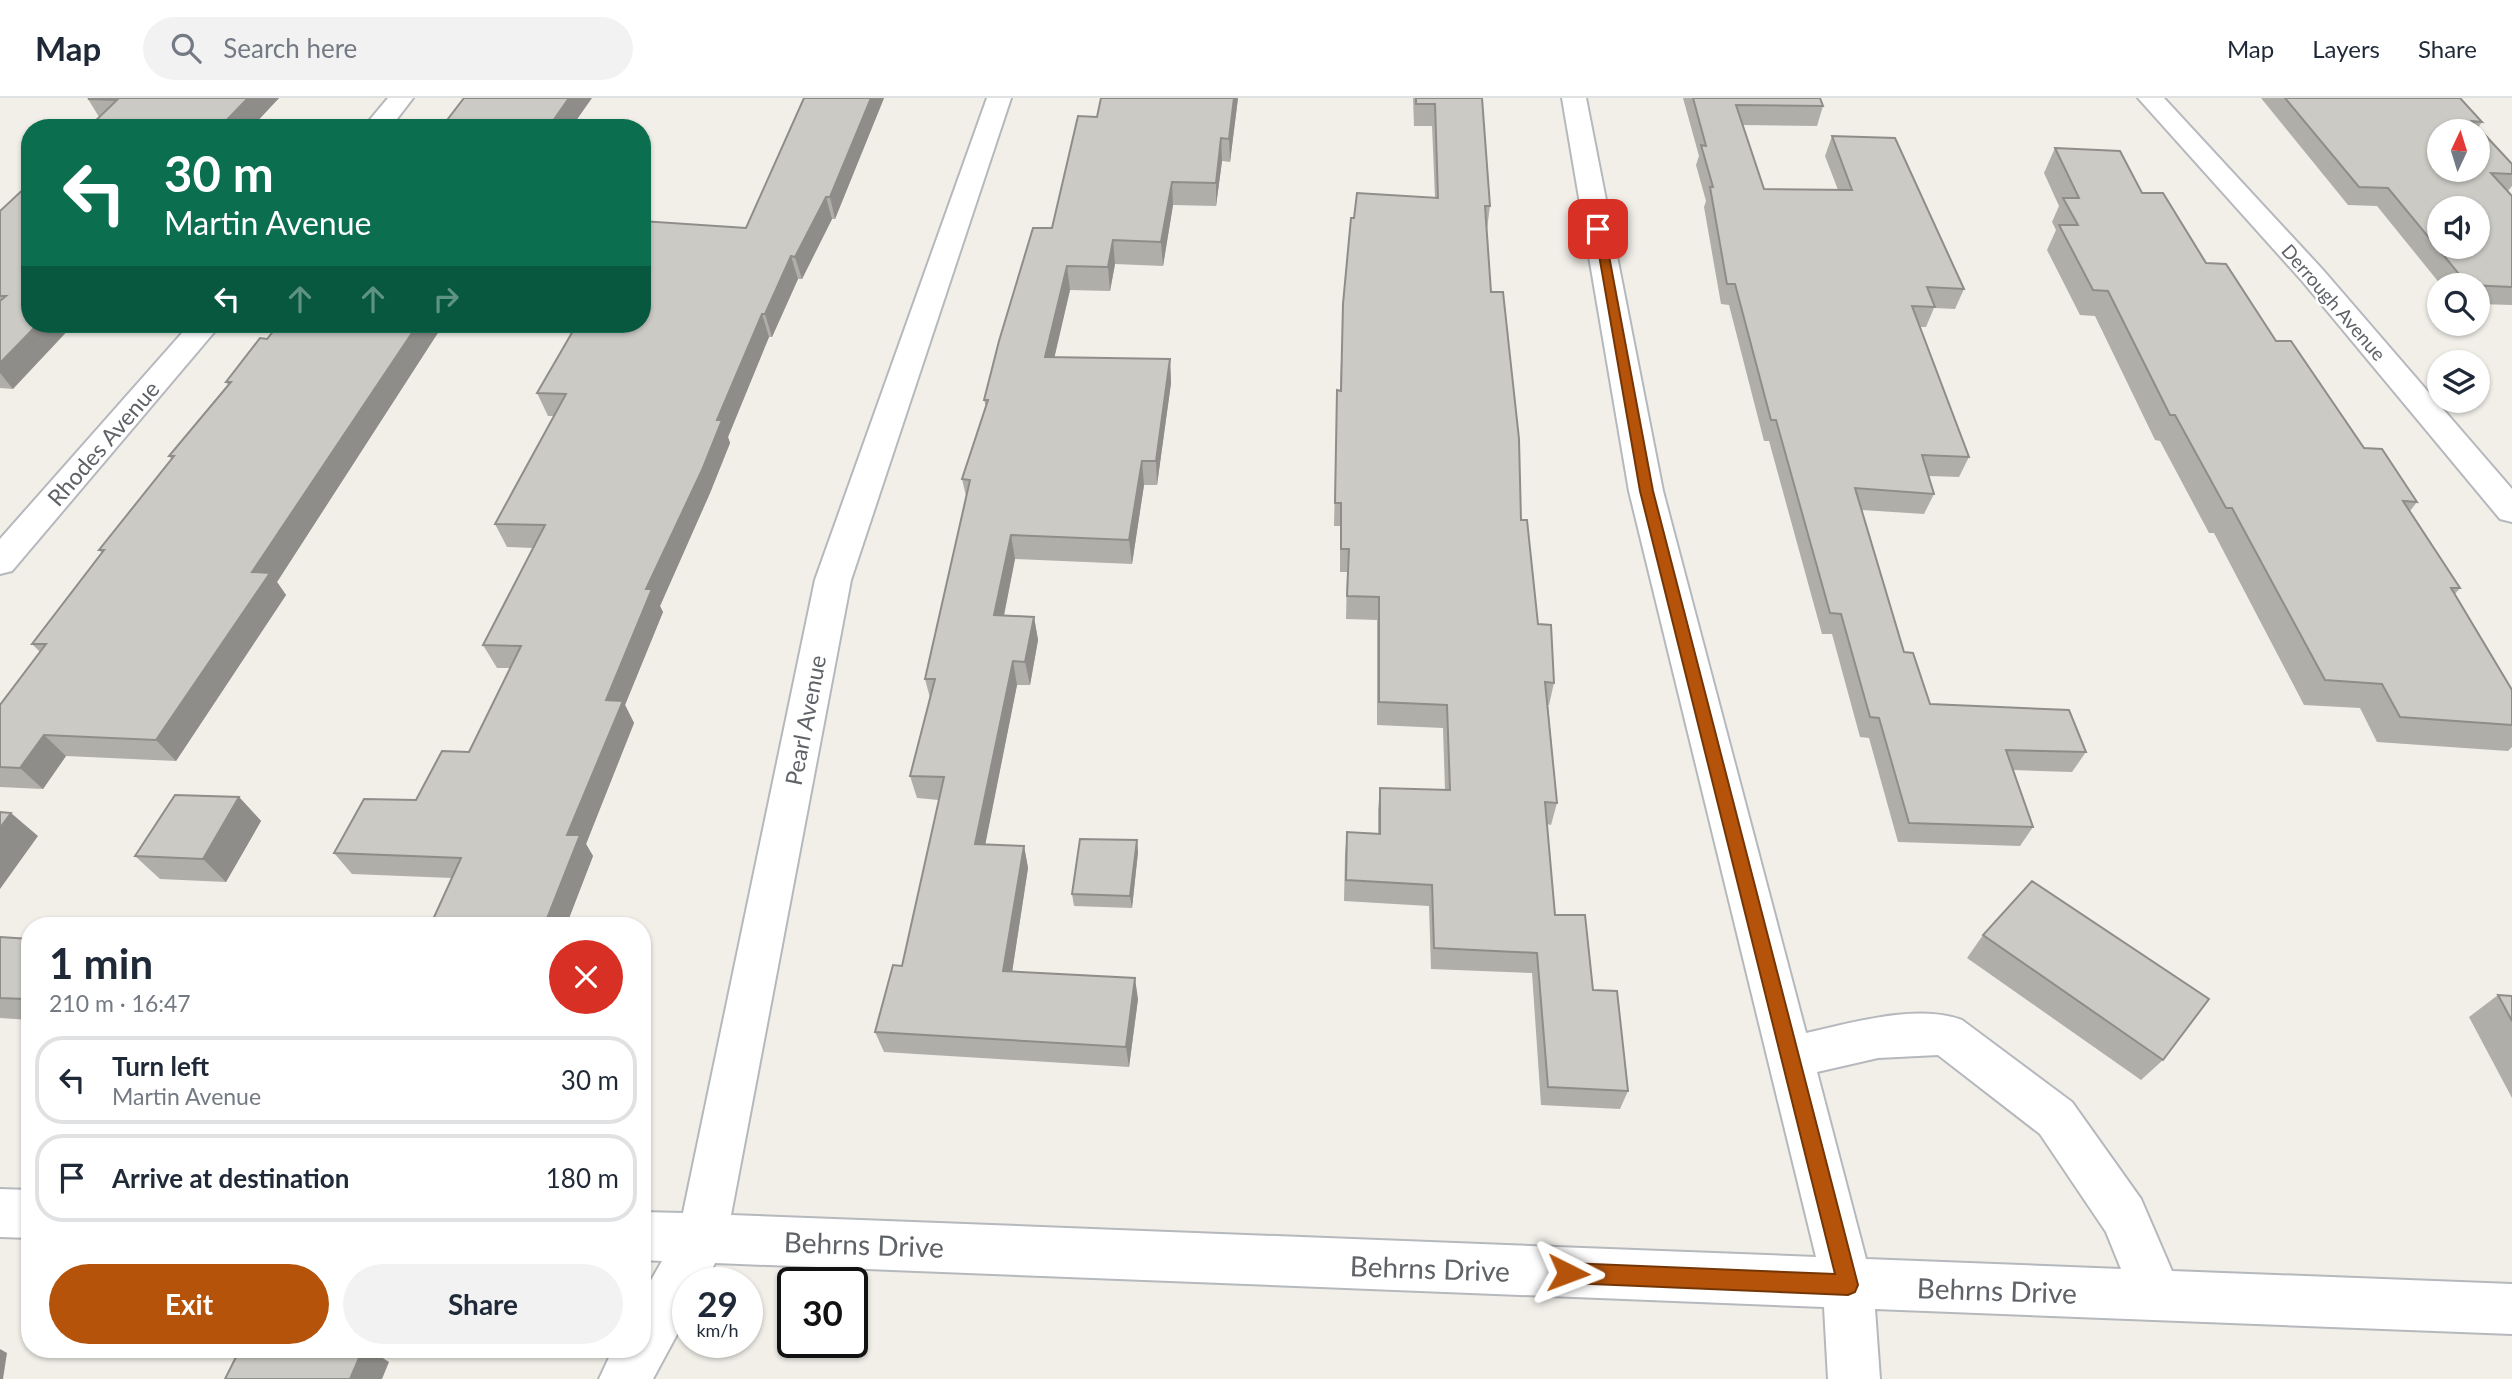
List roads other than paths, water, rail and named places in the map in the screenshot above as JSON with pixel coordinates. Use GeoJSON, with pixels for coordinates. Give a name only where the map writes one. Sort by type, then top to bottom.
{"type":"FeatureCollection","features":[{"type":"Feature","properties":{"kind":"street"},"geometry":{"type":"LineString","coordinates":[[384,119],[401,98]]}},
{"type":"Feature","properties":{"kind":"street","name":"Pearl Avenue"},"geometry":{"type":"LineString","coordinates":[[651,1332],[702,1238],[833,580],[999,98]]}},
{"type":"Feature","properties":{"kind":"street"},"geometry":{"type":"LineString","coordinates":[[1574,98],[1646,491],[1848,1285],[1854,1379]]}},
{"type":"Feature","properties":{"kind":"street","name":"Derrough Avenue"},"geometry":{"type":"LineString","coordinates":[[2150,98],[2313,276],[2512,511]]}},
{"type":"Feature","properties":{"kind":"street","name":"Rhodes Avenue"},"geometry":{"type":"LineString","coordinates":[[0,562],[198,333]]}},
{"type":"Feature","properties":{"kind":"street"},"geometry":{"type":"LineString","coordinates":[[1790,1057],[1878,1038],[1946,1034],[2056,1118],[2124,1216],[2157,1296]]}},
{"type":"Feature","properties":{"kind":"street"},"geometry":{"type":"LineString","coordinates":[[0,1213],[21,1214]]}},
{"type":"Feature","properties":{"kind":"street","name":"Behrns Drive"},"geometry":{"type":"LineString","coordinates":[[651,1236],[2512,1309]]}},
{"type":"Feature","properties":{"kind":"street","name":"Pearl Avenue"},"geometry":{"type":"LineString","coordinates":[[625,1379],[637,1358]]}}]}
